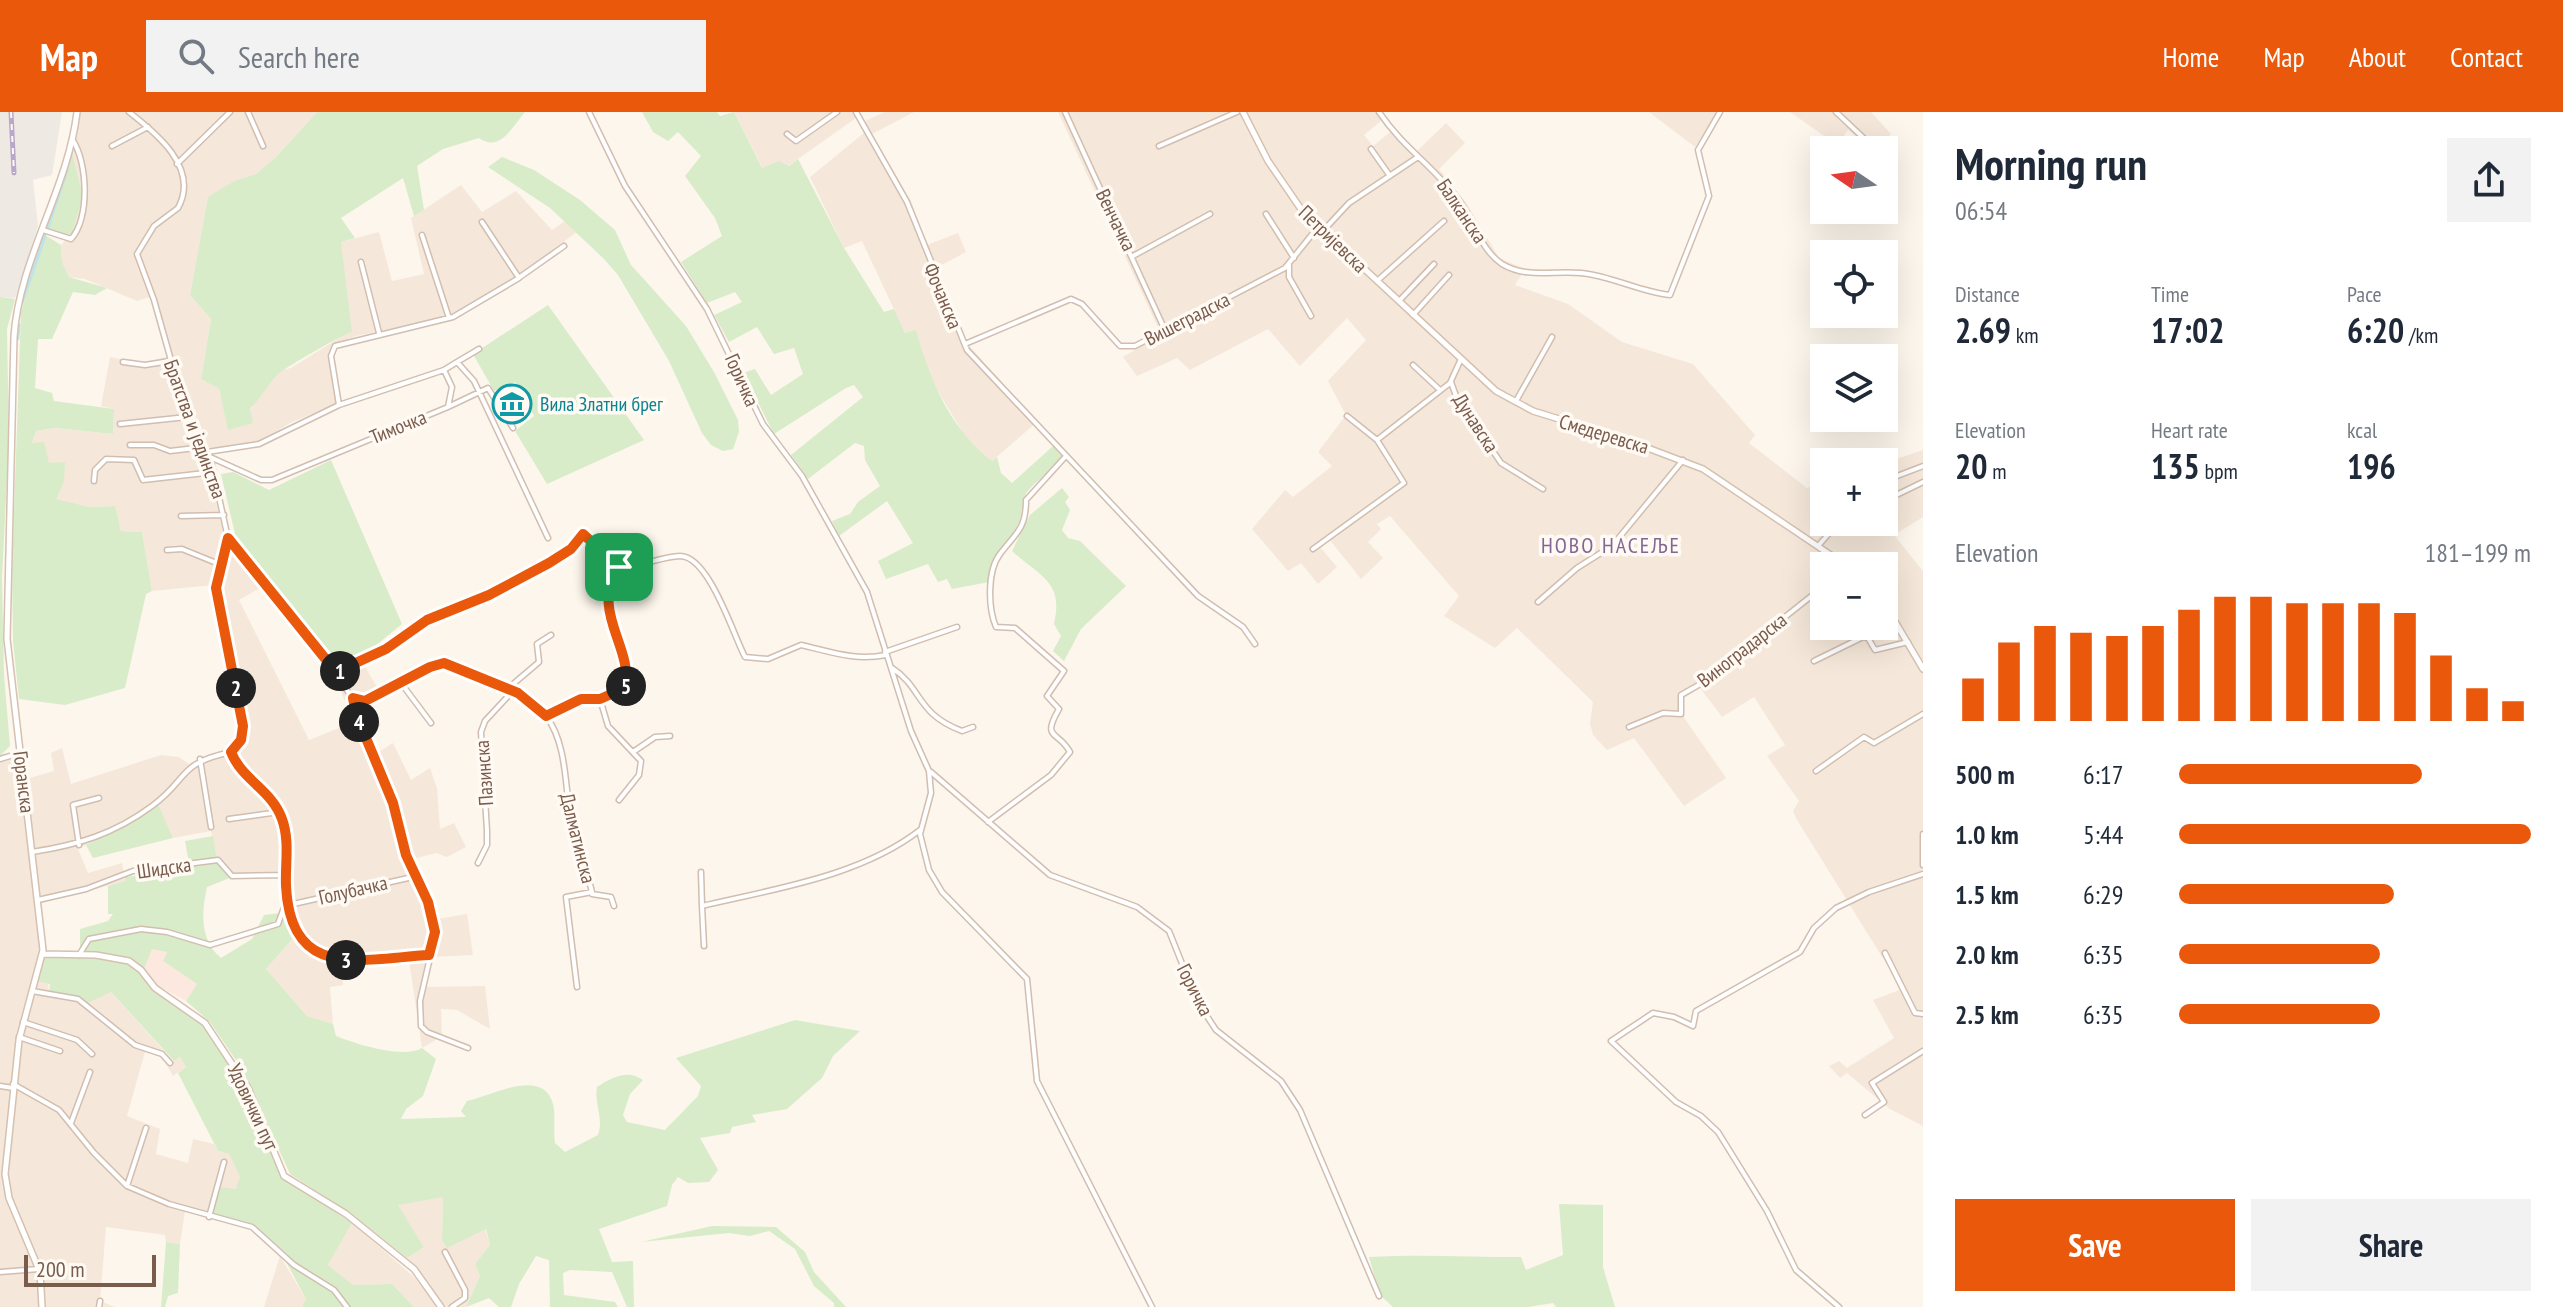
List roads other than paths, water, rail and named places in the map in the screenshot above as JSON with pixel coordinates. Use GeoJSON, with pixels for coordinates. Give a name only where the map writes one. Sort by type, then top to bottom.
{"type":"FeatureCollection","features":[{"type":"Feature","properties":{"kind":"main road","name":"Горанска"},"geometry":{"type":"LineString","coordinates":[[42,1307],[39,1269],[9,1198],[6,1180],[19,1037],[43,954],[7,629],[14,337],[20,296],[72,139],[77,112]]}},
{"type":"Feature","properties":{"kind":"main road","name":"Петријевска"},"geometry":{"type":"LineString","coordinates":[[1240,112],[1291,197],[1320,229],[1377,281]]}},
{"type":"Feature","properties":{"kind":"main road","name":"Смедеревска"},"geometry":{"type":"LineString","coordinates":[[1377,281],[1489,386],[1515,403],[1683,460],[1723,480],[1826,552]]}},
{"type":"Feature","properties":{"kind":"main road"},"geometry":{"type":"LineString","coordinates":[[1898,626],[1923,669]]}},
{"type":"Feature","properties":{"kind":"main road","name":"Удовички пут"},"geometry":{"type":"LineString","coordinates":[[43,954],[113,956],[134,964],[155,988],[205,1023],[248,1088],[284,1176],[346,1214],[414,1269],[441,1307]]}},
{"type":"Feature","properties":{"kind":"street","name":"Братства и јединства"},"geometry":{"type":"LineString","coordinates":[[129,112],[167,143],[184,185],[181,203],[154,226],[137,254],[154,300],[187,417],[207,452],[214,472],[228,538],[336,672],[353,698],[356,714],[393,803],[403,847],[434,923],[420,1001],[421,1026],[427,1032],[468,1048]]}},
{"type":"Feature","properties":{"kind":"street"},"geometry":{"type":"LineString","coordinates":[[177,164],[230,112]]}},
{"type":"Feature","properties":{"kind":"street"},"geometry":{"type":"LineString","coordinates":[[248,112],[263,146]]}},
{"type":"Feature","properties":{"kind":"street","name":"Горичка"},"geometry":{"type":"LineString","coordinates":[[589,112],[625,186],[700,297],[763,424],[802,476],[867,592],[911,731],[929,771],[931,793],[920,830],[926,861],[938,886],[1027,979],[1037,1081],[1152,1307]]}},
{"type":"Feature","properties":{"kind":"street"},"geometry":{"type":"LineString","coordinates":[[787,134],[796,141],[837,112]]}},
{"type":"Feature","properties":{"kind":"street","name":"Фочанска"},"geometry":{"type":"LineString","coordinates":[[856,112],[907,202],[964,344],[1198,596],[1243,627],[1255,644]]}},
{"type":"Feature","properties":{"kind":"street","name":"Венчачка"},"geometry":{"type":"LineString","coordinates":[[1065,112],[1164,329]]}},
{"type":"Feature","properties":{"kind":"street"},"geometry":{"type":"LineString","coordinates":[[1159,146],[1240,112]]}},
{"type":"Feature","properties":{"kind":"street","name":"Балканска"},"geometry":{"type":"LineString","coordinates":[[1379,112],[1405,147],[1461,203],[1479,237],[1498,261],[1524,272],[1603,276],[1670,295],[1698,229],[1709,188],[1698,150],[1720,112]]}},
{"type":"Feature","properties":{"kind":"street"},"geometry":{"type":"LineString","coordinates":[[1836,112],[1861,136]]}},
{"type":"Feature","properties":{"kind":"street"},"geometry":{"type":"LineString","coordinates":[[112,146],[148,127]]}},
{"type":"Feature","properties":{"kind":"street"},"geometry":{"type":"LineString","coordinates":[[43,230],[71,239],[79,228],[87,191],[72,139]]}},
{"type":"Feature","properties":{"kind":"street"},"geometry":{"type":"LineString","coordinates":[[1371,149],[1390,176]]}},
{"type":"Feature","properties":{"kind":"street","name":"Вишеградска"},"geometry":{"type":"LineString","coordinates":[[964,344],[1071,299],[1082,304],[1124,347],[1141,344],[1289,264],[1320,229],[1346,206],[1418,157]]}},
{"type":"Feature","properties":{"kind":"street"},"geometry":{"type":"LineString","coordinates":[[1133,256],[1210,214]]}},
{"type":"Feature","properties":{"kind":"street"},"geometry":{"type":"LineString","coordinates":[[1266,214],[1294,258]]}},
{"type":"Feature","properties":{"kind":"street"},"geometry":{"type":"LineString","coordinates":[[1377,281],[1444,221]]}},
{"type":"Feature","properties":{"kind":"street"},"geometry":{"type":"LineString","coordinates":[[482,222],[519,278]]}},
{"type":"Feature","properties":{"kind":"street"},"geometry":{"type":"LineString","coordinates":[[422,235],[449,318]]}},
{"type":"Feature","properties":{"kind":"street"},"geometry":{"type":"LineString","coordinates":[[339,405],[333,349],[338,344],[449,318],[519,278],[564,246]]}},
{"type":"Feature","properties":{"kind":"street"},"geometry":{"type":"LineString","coordinates":[[361,262],[379,334]]}},
{"type":"Feature","properties":{"kind":"street"},"geometry":{"type":"LineString","coordinates":[[1289,264],[1289,277],[1311,316]]}},
{"type":"Feature","properties":{"kind":"street"},"geometry":{"type":"LineString","coordinates":[[1399,301],[1434,264]]}},
{"type":"Feature","properties":{"kind":"street"},"geometry":{"type":"LineString","coordinates":[[1413,315],[1449,275]]}},
{"type":"Feature","properties":{"kind":"street"},"geometry":{"type":"LineString","coordinates":[[1515,403],[1552,337]]}},
{"type":"Feature","properties":{"kind":"street"},"geometry":{"type":"LineString","coordinates":[[444,370],[479,349]]}},
{"type":"Feature","properties":{"kind":"street","name":"Дунавска"},"geometry":{"type":"LineString","coordinates":[[1377,440],[1451,382],[1461,359]]}},
{"type":"Feature","properties":{"kind":"street"},"geometry":{"type":"LineString","coordinates":[[123,362],[145,365],[170,361]]}},
{"type":"Feature","properties":{"kind":"street"},"geometry":{"type":"LineString","coordinates":[[457,362],[480,392],[548,538]]}},
{"type":"Feature","properties":{"kind":"street","name":"Дунавска"},"geometry":{"type":"LineString","coordinates":[[1413,365],[1440,390]]}},
{"type":"Feature","properties":{"kind":"street","name":"Тимочка"},"geometry":{"type":"LineString","coordinates":[[444,370],[452,387],[448,407],[272,480],[261,480],[207,452],[259,444],[339,405],[444,370]]}},
{"type":"Feature","properties":{"kind":"street","name":"Дунавска"},"geometry":{"type":"LineString","coordinates":[[1451,382],[1456,396],[1501,463],[1543,489]]}},
{"type":"Feature","properties":{"kind":"street"},"geometry":{"type":"LineString","coordinates":[[448,407],[488,388],[513,428]]}},
{"type":"Feature","properties":{"kind":"street"},"geometry":{"type":"LineString","coordinates":[[1313,549],[1404,483],[1377,440],[1347,416]]}},
{"type":"Feature","properties":{"kind":"street"},"geometry":{"type":"LineString","coordinates":[[120,424],[187,417]]}},
{"type":"Feature","properties":{"kind":"street"},"geometry":{"type":"LineString","coordinates":[[130,445],[154,445],[168,451],[207,452]]}},
{"type":"Feature","properties":{"kind":"street"},"geometry":{"type":"LineString","coordinates":[[988,822],[1051,775],[1070,752],[1050,731],[1050,723],[1059,709],[1047,696],[1064,671],[1015,628],[996,627],[991,595],[993,567],[1019,532],[1028,497],[1066,456]]}},
{"type":"Feature","properties":{"kind":"street"},"geometry":{"type":"LineString","coordinates":[[94,481],[95,470],[110,459],[134,460],[143,480],[214,472]]}},
{"type":"Feature","properties":{"kind":"street"},"geometry":{"type":"LineString","coordinates":[[1538,602],[1577,568],[1612,546],[1683,460]]}},
{"type":"Feature","properties":{"kind":"street"},"geometry":{"type":"LineString","coordinates":[[1898,476],[1923,466]]}},
{"type":"Feature","properties":{"kind":"street"},"geometry":{"type":"LineString","coordinates":[[1898,494],[1923,482]]}},
{"type":"Feature","properties":{"kind":"street"},"geometry":{"type":"LineString","coordinates":[[181,516],[224,515]]}},
{"type":"Feature","properties":{"kind":"street"},"geometry":{"type":"LineString","coordinates":[[336,672],[386,649],[427,620],[489,595],[549,563],[571,549],[583,534],[619,567]]}},
{"type":"Feature","properties":{"kind":"street"},"geometry":{"type":"LineString","coordinates":[[1818,546],[1827,536]]}},
{"type":"Feature","properties":{"kind":"street"},"geometry":{"type":"LineString","coordinates":[[32,852],[79,845],[114,831],[150,808],[200,759],[231,752],[241,740],[243,726],[216,588],[219,564],[228,538]]}},
{"type":"Feature","properties":{"kind":"street"},"geometry":{"type":"LineString","coordinates":[[167,550],[182,549],[219,564]]}},
{"type":"Feature","properties":{"kind":"street"},"geometry":{"type":"LineString","coordinates":[[353,698],[365,701],[444,663],[512,692],[546,716],[581,699],[600,699],[622,692],[626,684],[607,601],[610,582],[619,567],[678,556],[693,561],[706,575],[745,657],[768,659],[799,645],[858,658],[886,653],[957,627]]}},
{"type":"Feature","properties":{"kind":"street","name":"Виноградарска"},"geometry":{"type":"LineString","coordinates":[[1629,727],[1663,713],[1681,714],[1681,695],[1702,683],[1723,661],[1742,651],[1810,597]]}},
{"type":"Feature","properties":{"kind":"street"},"geometry":{"type":"LineString","coordinates":[[506,690],[539,662],[537,644],[551,635]]}},
{"type":"Feature","properties":{"kind":"street"},"geometry":{"type":"LineString","coordinates":[[1814,661],[1863,637],[1868,638],[1875,650],[1908,642]]}},
{"type":"Feature","properties":{"kind":"street","name":"Горичка"},"geometry":{"type":"LineString","coordinates":[[891,668],[905,679],[934,718],[962,731],[973,727]]}},
{"type":"Feature","properties":{"kind":"street"},"geometry":{"type":"LineString","coordinates":[[401,683],[431,723]]}},
{"type":"Feature","properties":{"kind":"street","name":"Пазинска"},"geometry":{"type":"LineString","coordinates":[[478,863],[487,845],[481,732],[485,721],[512,692]]}},
{"type":"Feature","properties":{"kind":"street"},"geometry":{"type":"LineString","coordinates":[[600,699],[608,726],[641,761],[639,775],[619,800]]}},
{"type":"Feature","properties":{"kind":"street"},"geometry":{"type":"LineString","coordinates":[[1816,771],[1864,737],[1874,743],[1923,714]]}},
{"type":"Feature","properties":{"kind":"street","name":"Далматинска"},"geometry":{"type":"LineString","coordinates":[[546,716],[561,740],[574,836],[592,894],[566,897],[577,987]]}},
{"type":"Feature","properties":{"kind":"street"},"geometry":{"type":"LineString","coordinates":[[633,752],[655,737],[670,736]]}},
{"type":"Feature","properties":{"kind":"street"},"geometry":{"type":"LineString","coordinates":[[231,752],[237,767],[265,791],[279,812],[286,837],[287,896],[300,938],[333,961],[429,955]]}},
{"type":"Feature","properties":{"kind":"street"},"geometry":{"type":"LineString","coordinates":[[0,759],[20,753]]}},
{"type":"Feature","properties":{"kind":"street"},"geometry":{"type":"LineString","coordinates":[[200,759],[211,827]]}},
{"type":"Feature","properties":{"kind":"street","name":"Горичка"},"geometry":{"type":"LineString","coordinates":[[929,771],[1050,875],[1151,915],[1169,931],[1197,1001],[1216,1030],[1281,1081],[1308,1125],[1379,1296]]}},
{"type":"Feature","properties":{"kind":"street"},"geometry":{"type":"LineString","coordinates":[[79,845],[73,805],[99,798]]}},
{"type":"Feature","properties":{"kind":"street"},"geometry":{"type":"LineString","coordinates":[[229,819],[279,812]]}},
{"type":"Feature","properties":{"kind":"street"},"geometry":{"type":"LineString","coordinates":[[702,906],[844,868],[891,849],[920,830]]}},
{"type":"Feature","properties":{"kind":"street"},"geometry":{"type":"LineString","coordinates":[[1923,834],[1923,865]]}},
{"type":"Feature","properties":{"kind":"street","name":"Шидска"},"geometry":{"type":"LineString","coordinates":[[38,900],[86,889],[133,871],[218,860],[232,876],[286,875]]}},
{"type":"Feature","properties":{"kind":"street"},"geometry":{"type":"LineString","coordinates":[[701,872],[704,946]]}},
{"type":"Feature","properties":{"kind":"street"},"geometry":{"type":"LineString","coordinates":[[1839,1307],[1796,1270],[1767,1211],[1714,1128],[1676,1102],[1611,1043],[1653,1013],[1674,1017],[1693,1026],[1696,1011],[1802,948],[1819,921],[1836,908],[1878,888],[1923,874]]}},
{"type":"Feature","properties":{"kind":"street","name":"Голубачка"},"geometry":{"type":"LineString","coordinates":[[289,905],[417,876]]}},
{"type":"Feature","properties":{"kind":"street"},"geometry":{"type":"LineString","coordinates":[[592,894],[611,897],[614,906]]}},
{"type":"Feature","properties":{"kind":"street"},"geometry":{"type":"LineString","coordinates":[[79,955],[89,939],[130,930],[167,932],[204,945],[215,945],[278,924],[287,896]]}},
{"type":"Feature","properties":{"kind":"street"},"geometry":{"type":"LineString","coordinates":[[1885,953],[1915,1013],[1921,1015],[1923,1022]]}},
{"type":"Feature","properties":{"kind":"street"},"geometry":{"type":"LineString","coordinates":[[32,991],[78,999],[135,1045],[162,1054],[170,1063]]}},
{"type":"Feature","properties":{"kind":"street"},"geometry":{"type":"LineString","coordinates":[[23,1022],[77,1040],[92,1054]]}},
{"type":"Feature","properties":{"kind":"street"},"geometry":{"type":"LineString","coordinates":[[19,1037],[60,1051]]}},
{"type":"Feature","properties":{"kind":"street"},"geometry":{"type":"LineString","coordinates":[[1865,1115],[1884,1102],[1872,1083],[1923,1051]]}},
{"type":"Feature","properties":{"kind":"street"},"geometry":{"type":"LineString","coordinates":[[71,1123],[90,1072]]}},
{"type":"Feature","properties":{"kind":"street"},"geometry":{"type":"LineString","coordinates":[[0,1086],[13,1086],[55,1106],[94,1153],[127,1186],[209,1217],[252,1227],[294,1265],[334,1290],[347,1307]]}},
{"type":"Feature","properties":{"kind":"street"},"geometry":{"type":"LineString","coordinates":[[127,1186],[146,1128]]}},
{"type":"Feature","properties":{"kind":"street"},"geometry":{"type":"LineString","coordinates":[[209,1217],[224,1162]]}},
{"type":"Feature","properties":{"kind":"street"},"geometry":{"type":"LineString","coordinates":[[445,1252],[465,1290],[465,1298],[452,1307]]}},
{"type":"Feature","properties":{"kind":"street"},"geometry":{"type":"LineString","coordinates":[[0,1272],[39,1269]]}},
{"type":"Feature","properties":{"kind":"waterway"},"geometry":{"type":"LineString","coordinates":[[46,230],[66,170]]}},
{"type":"Feature","properties":{"kind":"waterway"},"geometry":{"type":"LineString","coordinates":[[21,303],[44,236]]}},
{"type":"Feature","properties":{"kind":"waterway"},"geometry":{"type":"LineString","coordinates":[[17,338],[18,325]]}},
{"type":"Feature","properties":{"kind":"railway"},"geometry":{"type":"LineString","coordinates":[[11,112],[14,173]]}},
{"type":"Feature","properties":{"kind":"place","name":"Вила Златни брег"},"geometry":{"type":"Point","coordinates":[512,404]}},
{"type":"Feature","properties":{"kind":"district","name":"НОВО НАСЕЉЕ"},"geometry":{"type":"Point","coordinates":[1611,545]}}]}
